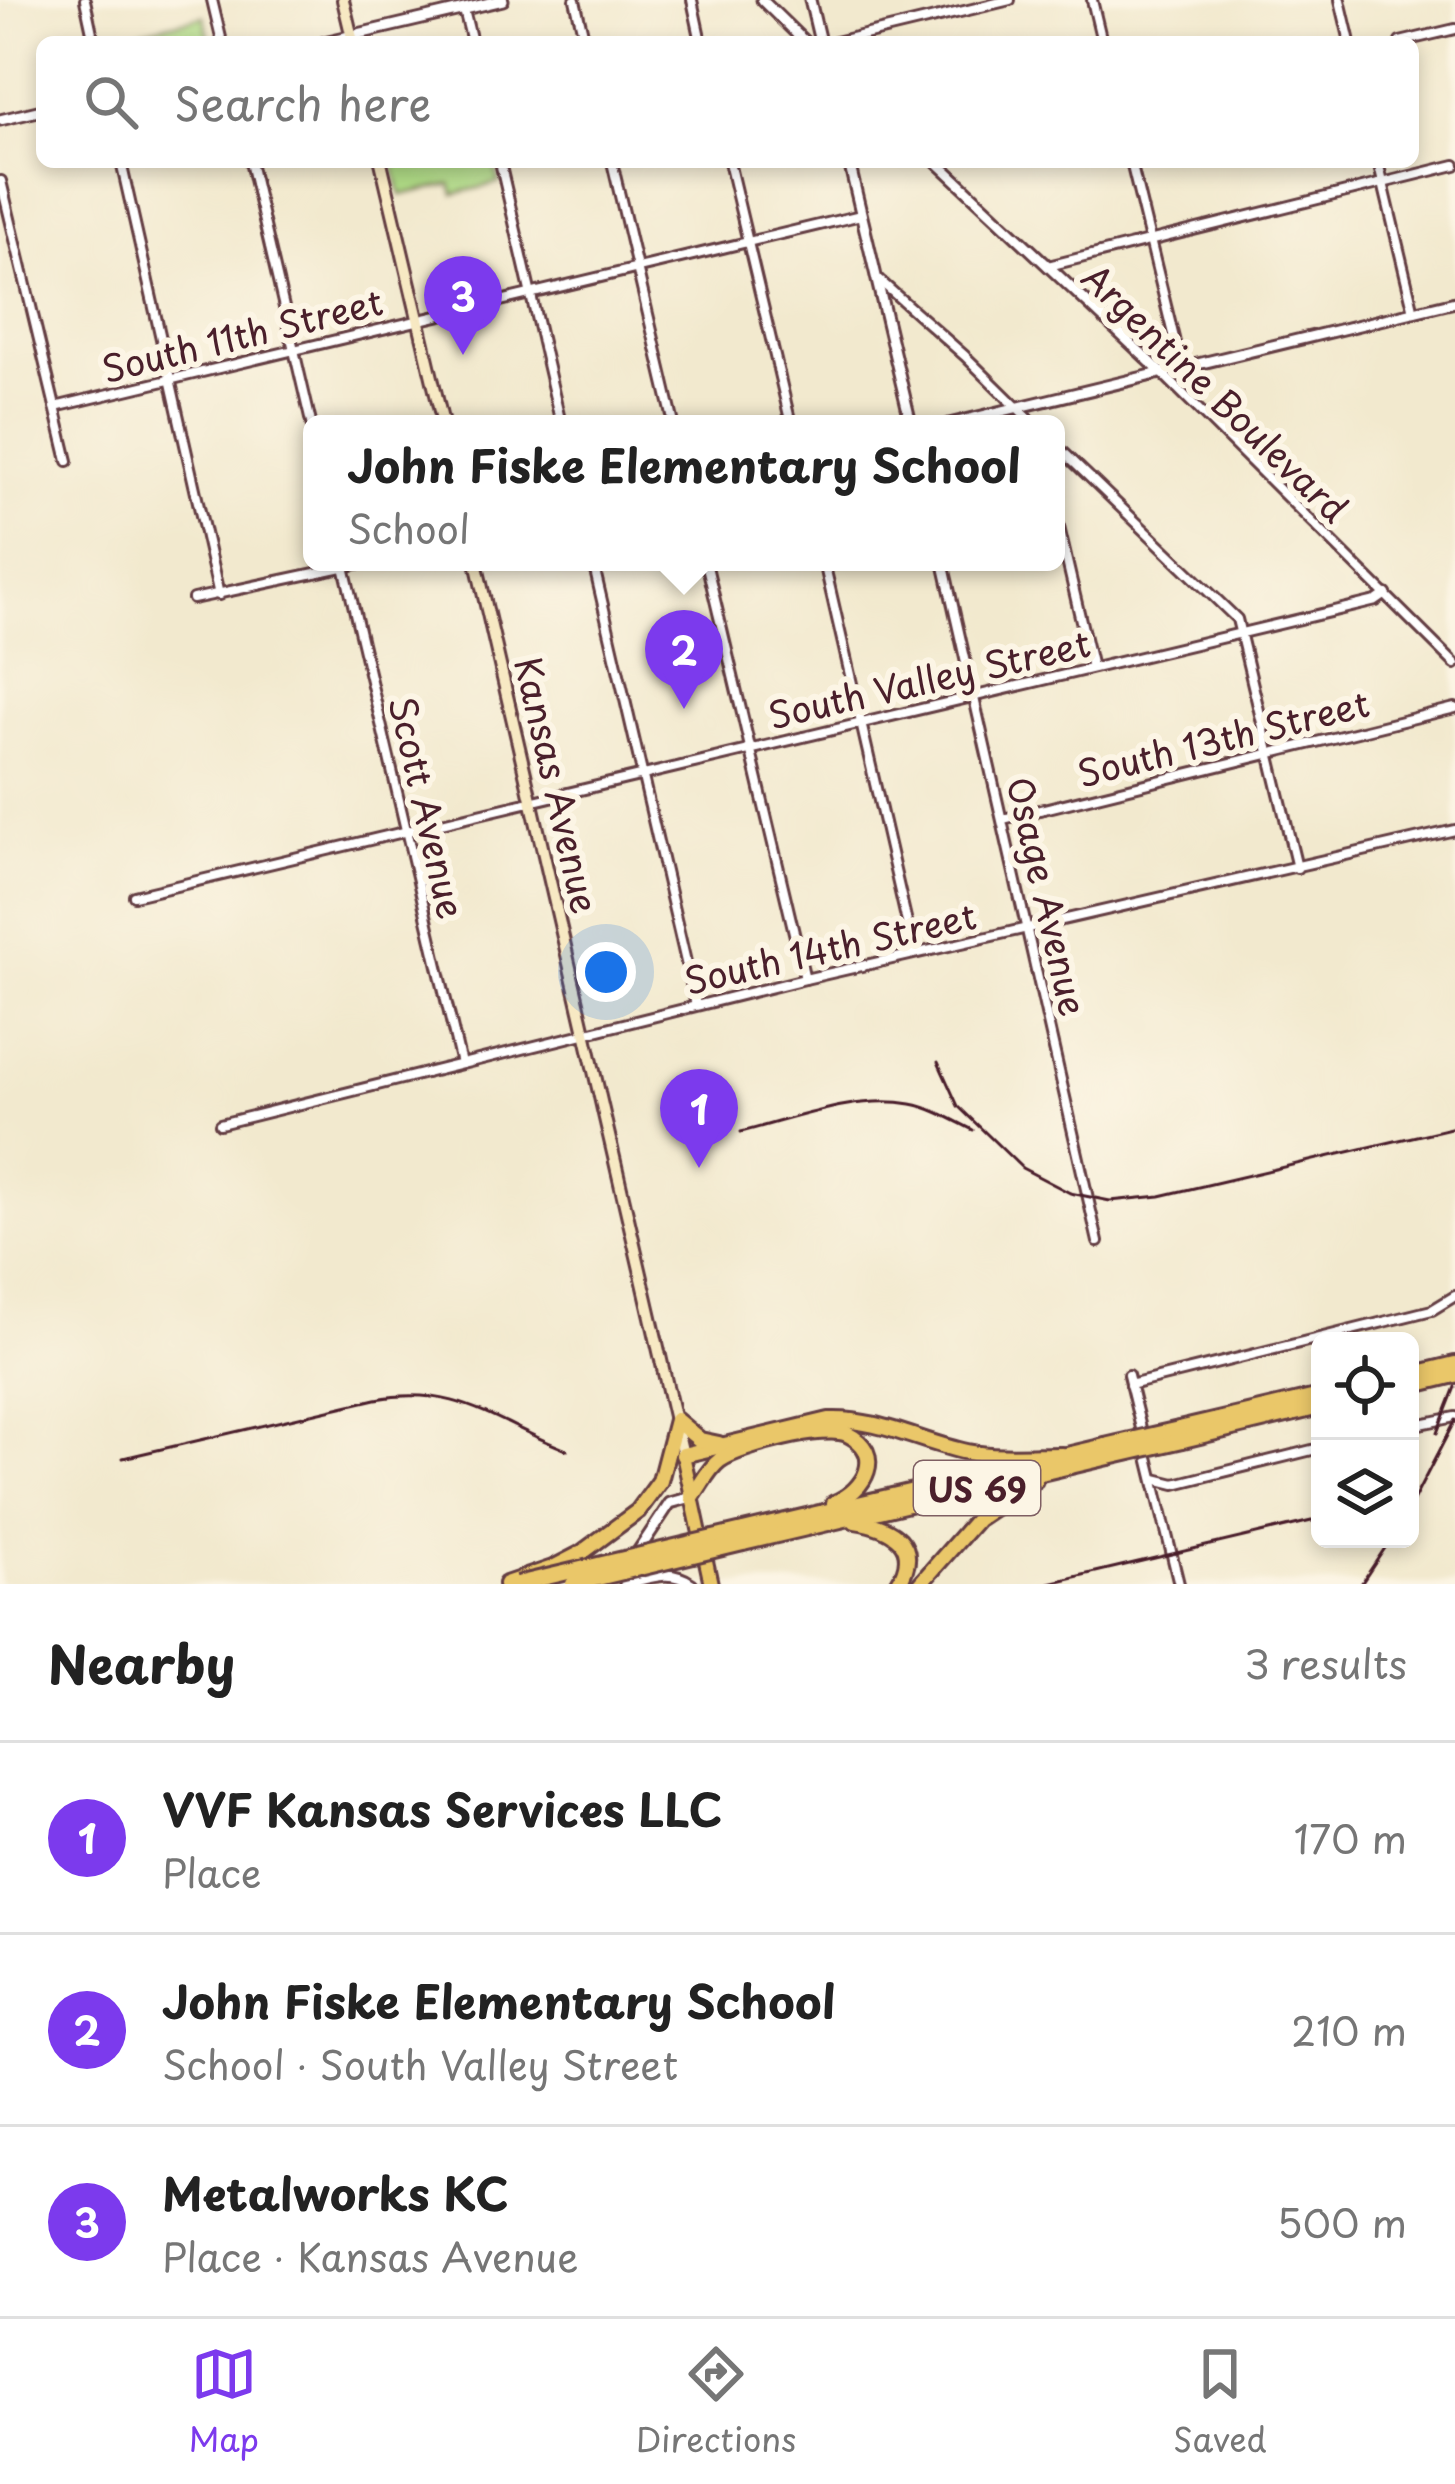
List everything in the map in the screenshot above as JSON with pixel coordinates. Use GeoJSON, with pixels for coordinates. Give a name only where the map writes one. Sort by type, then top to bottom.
{"type":"FeatureCollection","features":[{"type":"Feature","properties":{"kind":"highway"},"geometry":{"type":"LineString","coordinates":[[1419,1378],[1455,1364]]}},
{"type":"Feature","properties":{"kind":"highway"},"geometry":{"type":"LineString","coordinates":[[1419,1380],[1455,1376]]}},
{"type":"Feature","properties":{"kind":"highway","name":"US 69"},"geometry":{"type":"LineString","coordinates":[[1181,1434],[1311,1398]]}},
{"type":"Feature","properties":{"kind":"highway","name":"US 69"},"geometry":{"type":"LineString","coordinates":[[517,1584],[844,1520],[1050,1471],[1107,1451],[1311,1409]]}},
{"type":"Feature","properties":{"kind":"highway"},"geometry":{"type":"LineString","coordinates":[[683,1455],[848,1419],[974,1453],[1062,1455]]}},
{"type":"Feature","properties":{"kind":"highway"},"geometry":{"type":"LineString","coordinates":[[506,1584],[554,1568],[625,1523],[660,1481],[676,1420],[700,1440],[724,1445]]}},
{"type":"Feature","properties":{"kind":"highway"},"geometry":{"type":"LineString","coordinates":[[692,1497],[715,1464],[739,1450],[825,1430],[849,1435],[865,1451],[865,1480],[849,1496],[808,1516]]}},
{"type":"Feature","properties":{"kind":"highway","name":"US 69"},"geometry":{"type":"LineString","coordinates":[[573,1584],[808,1516],[1062,1455],[1107,1451]]}},
{"type":"Feature","properties":{"kind":"highway"},"geometry":{"type":"LineString","coordinates":[[920,1584],[977,1519],[1050,1471]]}},
{"type":"Feature","properties":{"kind":"highway"},"geometry":{"type":"LineString","coordinates":[[844,1520],[886,1528],[901,1541],[907,1564],[898,1584]]}},
{"type":"Feature","properties":{"kind":"main road"},"geometry":{"type":"LineString","coordinates":[[343,0],[351,36]]}},
{"type":"Feature","properties":{"kind":"main road"},"geometry":{"type":"LineString","coordinates":[[382,168],[441,415]]}},
{"type":"Feature","properties":{"kind":"main road","name":"Kansas Avenue"},"geometry":{"type":"LineString","coordinates":[[478,571],[711,1584]]}},
{"type":"Feature","properties":{"kind":"street"},"geometry":{"type":"LineString","coordinates":[[85,0],[93,36]]}},
{"type":"Feature","properties":{"kind":"street"},"geometry":{"type":"LineString","coordinates":[[212,0],[221,36]]}},
{"type":"Feature","properties":{"kind":"street"},"geometry":{"type":"LineString","coordinates":[[364,36],[503,0]]}},
{"type":"Feature","properties":{"kind":"street"},"geometry":{"type":"LineString","coordinates":[[575,0],[584,36]]}},
{"type":"Feature","properties":{"kind":"street"},"geometry":{"type":"LineString","coordinates":[[692,0],[700,36]]}},
{"type":"Feature","properties":{"kind":"street"},"geometry":{"type":"LineString","coordinates":[[762,0],[799,36]]}},
{"type":"Feature","properties":{"kind":"street"},"geometry":{"type":"LineString","coordinates":[[810,0],[819,36]]}},
{"type":"Feature","properties":{"kind":"street"},"geometry":{"type":"LineString","coordinates":[[860,36],[1010,0]]}},
{"type":"Feature","properties":{"kind":"street"},"geometry":{"type":"LineString","coordinates":[[1092,0],[1101,36]]}},
{"type":"Feature","properties":{"kind":"street"},"geometry":{"type":"LineString","coordinates":[[1340,0],[1349,36]]}},
{"type":"Feature","properties":{"kind":"street"},"geometry":{"type":"LineString","coordinates":[[464,10],[470,36]]}},
{"type":"Feature","properties":{"kind":"street"},"geometry":{"type":"LineString","coordinates":[[1419,38],[1455,29]]}},
{"type":"Feature","properties":{"kind":"street"},"geometry":{"type":"LineString","coordinates":[[0,121],[36,112]]}},
{"type":"Feature","properties":{"kind":"street"},"geometry":{"type":"LineString","coordinates":[[1047,267],[1455,165]]}},
{"type":"Feature","properties":{"kind":"street"},"geometry":{"type":"LineString","coordinates":[[123,168],[219,595]]}},
{"type":"Feature","properties":{"kind":"street"},"geometry":{"type":"LineString","coordinates":[[251,168],[309,415]]}},
{"type":"Feature","properties":{"kind":"street"},"geometry":{"type":"LineString","coordinates":[[501,168],[559,415]]}},
{"type":"Feature","properties":{"kind":"street"},"geometry":{"type":"LineString","coordinates":[[613,168],[672,415]]}},
{"type":"Feature","properties":{"kind":"street"},"geometry":{"type":"LineString","coordinates":[[730,168],[789,415]]}},
{"type":"Feature","properties":{"kind":"street"},"geometry":{"type":"LineString","coordinates":[[850,168],[909,415]]}},
{"type":"Feature","properties":{"kind":"street","name":"Argentine Boulevard"},"geometry":{"type":"LineString","coordinates":[[943,168],[1161,372],[1455,664]]}},
{"type":"Feature","properties":{"kind":"street"},"geometry":{"type":"LineString","coordinates":[[1132,168],[1181,368]]}},
{"type":"Feature","properties":{"kind":"street"},"geometry":{"type":"LineString","coordinates":[[1379,168],[1414,312]]}},
{"type":"Feature","properties":{"kind":"street"},"geometry":{"type":"LineString","coordinates":[[2,181],[68,461]]}},
{"type":"Feature","properties":{"kind":"street","name":"South 11th Street"},"geometry":{"type":"LineString","coordinates":[[56,407],[861,215]]}},
{"type":"Feature","properties":{"kind":"street"},"geometry":{"type":"LineString","coordinates":[[877,278],[1026,415]]}},
{"type":"Feature","properties":{"kind":"street"},"geometry":{"type":"LineString","coordinates":[[986,415],[1455,302]]}},
{"type":"Feature","properties":{"kind":"street"},"geometry":{"type":"LineString","coordinates":[[1065,454],[1237,619],[1297,868]]}},
{"type":"Feature","properties":{"kind":"street"},"geometry":{"type":"LineString","coordinates":[[1065,552],[1092,668]]}},
{"type":"Feature","properties":{"kind":"street"},"geometry":{"type":"LineString","coordinates":[[193,599],[319,571]]}},
{"type":"Feature","properties":{"kind":"street","name":"Scott Avenue"},"geometry":{"type":"LineString","coordinates":[[345,571],[460,1064]]}},
{"type":"Feature","properties":{"kind":"street"},"geometry":{"type":"LineString","coordinates":[[595,571],[696,1005]]}},
{"type":"Feature","properties":{"kind":"street"},"geometry":{"type":"LineString","coordinates":[[708,571],[806,979]]}},
{"type":"Feature","properties":{"kind":"street"},"geometry":{"type":"LineString","coordinates":[[826,571],[914,953]]}},
{"type":"Feature","properties":{"kind":"street","name":"Osage Avenue"},"geometry":{"type":"LineString","coordinates":[[945,571],[1098,1242]]}},
{"type":"Feature","properties":{"kind":"street","name":"South Valley Street"},"geometry":{"type":"LineString","coordinates":[[134,896],[1376,602],[1385,594]]}},
{"type":"Feature","properties":{"kind":"street","name":"South 13th Street"},"geometry":{"type":"LineString","coordinates":[[1003,818],[1455,708]]}},
{"type":"Feature","properties":{"kind":"street","name":"South 14th Street"},"geometry":{"type":"LineString","coordinates":[[220,1124],[914,953],[1455,830]]}},
{"type":"Feature","properties":{"kind":"street"},"geometry":{"type":"LineString","coordinates":[[1178,1584],[1129,1380],[1432,1310],[1455,1296]]}},
{"type":"Feature","properties":{"kind":"street"},"geometry":{"type":"LineString","coordinates":[[1419,1424],[1455,1417]]}},
{"type":"Feature","properties":{"kind":"street"},"geometry":{"type":"LineString","coordinates":[[1154,1479],[1175,1484],[1311,1450]]}},
{"type":"Feature","properties":{"kind":"street"},"geometry":{"type":"LineString","coordinates":[[529,1584],[632,1560],[670,1503],[692,1497]]}},
{"type":"Feature","properties":{"kind":"street"},"geometry":{"type":"LineString","coordinates":[[625,1584],[665,1574],[678,1574],[692,1584]]}},
{"type":"Feature","properties":{"kind":"green space"},"geometry":{"type":"Polygon","coordinates":[[[204,16],[209,36],[122,36],[204,16]]]}},
{"type":"Feature","properties":{"kind":"green space"},"geometry":{"type":"Polygon","coordinates":[[[394,168],[495,168],[499,183],[454,194],[451,184],[401,195],[394,168]]]}},
{"type":"Feature","properties":{"kind":"railway"},"geometry":{"type":"LineString","coordinates":[[938,1062],[958,1106],[1022,1168],[1070,1193],[1110,1201],[1160,1196],[1455,1127]]}},
{"type":"Feature","properties":{"kind":"railway"},"geometry":{"type":"LineString","coordinates":[[741,1132],[869,1102],[927,1108],[973,1130]]}},
{"type":"Feature","properties":{"kind":"railway"},"geometry":{"type":"LineString","coordinates":[[1437,1433],[1455,1387]]}},
{"type":"Feature","properties":{"kind":"railway"},"geometry":{"type":"LineString","coordinates":[[123,1458],[405,1396],[454,1401],[567,1450]]}},
{"type":"Feature","properties":{"kind":"railway"},"geometry":{"type":"LineString","coordinates":[[1419,1490],[1455,1420]]}},
{"type":"Feature","properties":{"kind":"railway"},"geometry":{"type":"LineString","coordinates":[[1045,1584],[1311,1521]]}},
{"type":"Feature","properties":{"kind":"railway"},"geometry":{"type":"LineString","coordinates":[[1361,1584],[1385,1548]]}},
{"type":"Feature","properties":{"kind":"place","name":"Metalworks KC"},"geometry":{"type":"Point","coordinates":[463,355]}},
{"type":"Feature","properties":{"kind":"place","name":"John Fiske Elementary School"},"geometry":{"type":"Point","coordinates":[684,709]}},
{"type":"Feature","properties":{"kind":"place","name":"VVF Kansas Services LLC"},"geometry":{"type":"Point","coordinates":[699,1168]}}]}
